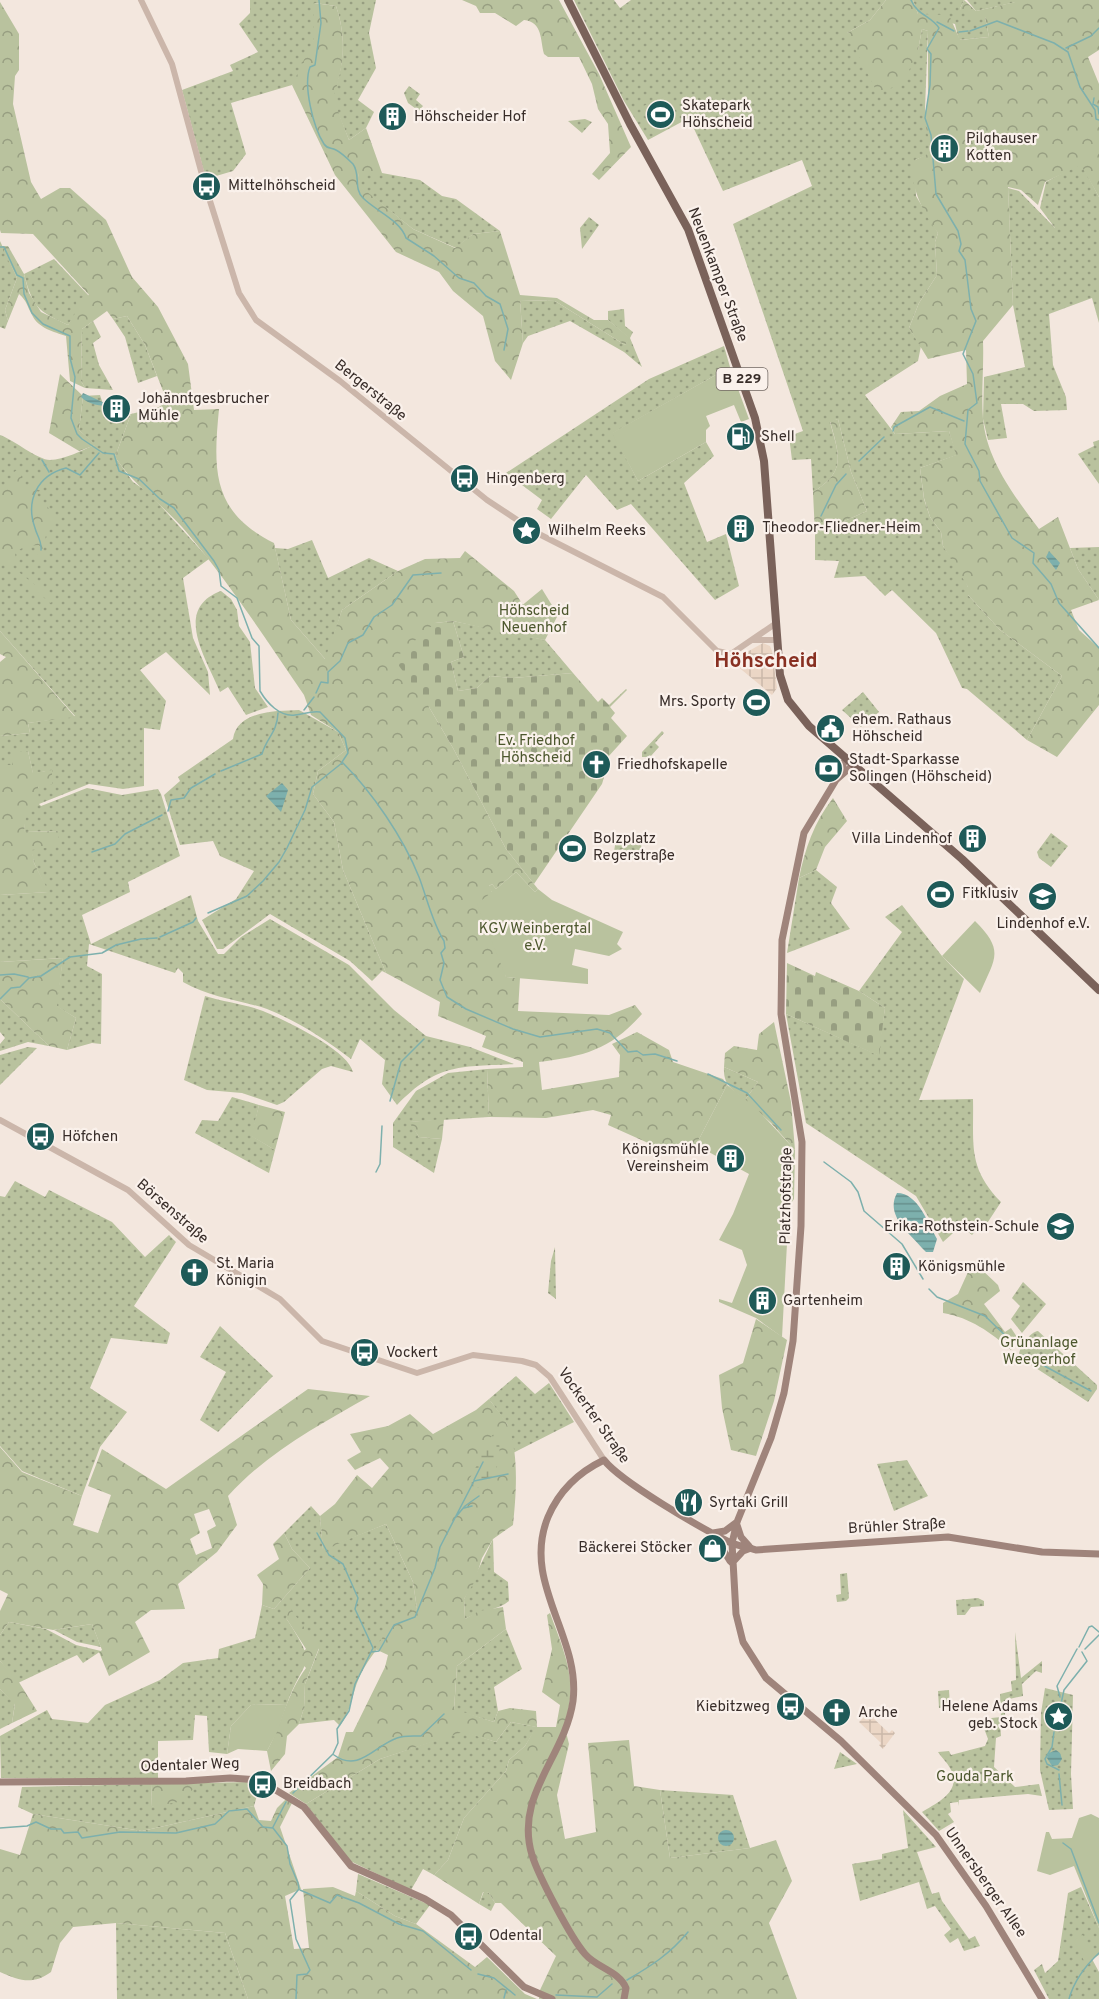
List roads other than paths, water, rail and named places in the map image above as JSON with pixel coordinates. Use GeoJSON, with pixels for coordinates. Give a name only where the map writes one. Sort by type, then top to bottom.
{"type":"FeatureCollection","features":[{"type":"Feature","properties":{"kind":"main road","name":"Neuenkamper Straße"},"geometry":{"type":"LineString","coordinates":[[568,0],[630,124],[688,229],[755,418],[764,460],[776,637],[783,688],[800,716],[846,758]]}},
{"type":"Feature","properties":{"kind":"main road","name":"B 229"},"geometry":{"type":"LineString","coordinates":[[846,758],[962,859],[1099,990]]}},
{"type":"Feature","properties":{"kind":"main road","name":"Platzhofstraße"},"geometry":{"type":"LineString","coordinates":[[732,1564],[732,1543],[737,1522],[771,1438],[784,1393],[795,1311],[804,1164],[800,1119],[781,1014],[782,940],[804,833],[836,780],[846,758]]}},
{"type":"Feature","properties":{"kind":"main road","name":"Platzhofstraße"},"geometry":{"type":"LineString","coordinates":[[836,780],[854,765]]}},
{"type":"Feature","properties":{"kind":"main road"},"geometry":{"type":"LineString","coordinates":[[604,1460],[578,1476],[564,1490],[549,1514],[542,1538],[540,1558],[543,1582],[570,1658],[574,1692],[564,1735],[534,1792],[528,1814],[528,1834],[538,1870],[580,1947],[591,1961],[621,1979],[626,1988],[624,1999]]}},
{"type":"Feature","properties":{"kind":"main road","name":"Vockerter Straße"},"geometry":{"type":"LineString","coordinates":[[604,1460],[617,1474],[732,1543]]}},
{"type":"Feature","properties":{"kind":"main road"},"geometry":{"type":"LineString","coordinates":[[737,1522],[741,1537],[751,1548],[743,1551],[732,1564],[713,1533],[725,1531],[737,1522]]}},
{"type":"Feature","properties":{"kind":"main road","name":"Brühler Straße"},"geometry":{"type":"LineString","coordinates":[[732,1543],[773,1550],[833,1543],[896,1542],[948,1537],[1042,1552],[1099,1554]]}},
{"type":"Feature","properties":{"kind":"main road","name":"Unnersberger Allee"},"geometry":{"type":"LineString","coordinates":[[732,1564],[739,1629],[751,1658],[777,1689],[841,1741],[936,1835],[997,1923],[1042,1999]]}},
{"type":"Feature","properties":{"kind":"main road","name":"Odentaler Weg"},"geometry":{"type":"LineString","coordinates":[[0,1782],[152,1782],[230,1778],[259,1780],[304,1807],[332,1845],[354,1869],[425,1899],[451,1914],[524,1987],[552,1999]]}},
{"type":"Feature","properties":{"kind":"street","name":"Bergerstraße"},"geometry":{"type":"LineString","coordinates":[[141,0],[174,68],[204,182],[239,293],[259,323],[340,381],[486,500],[537,533],[663,597],[708,643],[726,654],[753,640]]}},
{"type":"Feature","properties":{"kind":"street"},"geometry":{"type":"LineString","coordinates":[[753,640],[775,624]]}},
{"type":"Feature","properties":{"kind":"street"},"geometry":{"type":"LineString","coordinates":[[766,631],[776,637]]}},
{"type":"Feature","properties":{"kind":"street"},"geometry":{"type":"LineString","coordinates":[[753,640],[776,637]]}},
{"type":"Feature","properties":{"kind":"street","name":"Börsenstraße"},"geometry":{"type":"LineString","coordinates":[[0,1120],[128,1190],[189,1245],[280,1299],[322,1341],[384,1364],[420,1373]]}},
{"type":"Feature","properties":{"kind":"street","name":"Vockerter Straße"},"geometry":{"type":"LineString","coordinates":[[420,1373],[473,1355],[536,1365],[550,1377],[604,1460]]}},
{"type":"Feature","properties":{"kind":"water"},"geometry":{"type":"Polygon","coordinates":[[[83,393],[111,406],[88,402],[81,397],[83,393]]]}},
{"type":"Feature","properties":{"kind":"water"},"geometry":{"type":"Polygon","coordinates":[[[1049,551],[1060,563],[1056,570],[1046,557],[1049,551]]]}},
{"type":"Feature","properties":{"kind":"water"},"geometry":{"type":"Polygon","coordinates":[[[282,783],[288,790],[281,812],[266,796],[282,783]]]}},
{"type":"Feature","properties":{"kind":"water"},"geometry":{"type":"Polygon","coordinates":[[[897,1193],[911,1198],[922,1210],[937,1239],[933,1252],[926,1252],[900,1223],[894,1209],[897,1193]]]}},
{"type":"Feature","properties":{"kind":"water"},"geometry":{"type":"Polygon","coordinates":[[[1056,1750],[1062,1759],[1058,1765],[1052,1766],[1047,1758],[1049,1753],[1056,1750]]]}},
{"type":"Feature","properties":{"kind":"water"},"geometry":{"type":"Polygon","coordinates":[[[723,1830],[729,1830],[734,1838],[732,1844],[723,1846],[718,1841],[718,1835],[723,1830]]]}},
{"type":"Feature","properties":{"kind":"waterway"},"geometry":{"type":"LineString","coordinates":[[319,0],[321,23],[315,65],[310,67],[308,75],[308,95],[320,137],[327,147],[338,151],[353,164],[357,173],[358,190],[368,203],[399,226],[406,238],[434,256],[459,278],[474,283],[486,296],[500,304],[508,329],[504,350]]}},
{"type":"Feature","properties":{"kind":"waterway"},"geometry":{"type":"LineString","coordinates":[[911,0],[917,9],[939,28],[927,49],[931,54],[930,85],[925,118],[931,135],[936,194],[958,231],[961,244],[959,251],[965,260],[971,309],[976,321],[963,354],[973,374],[977,403],[968,410],[965,444],[979,471],[980,481],[1012,538],[1034,553],[1033,563],[1051,584],[1059,603],[1099,648]]}},
{"type":"Feature","properties":{"kind":"waterway"},"geometry":{"type":"LineString","coordinates":[[970,31],[997,21],[1054,43],[1068,52],[1080,87],[1095,110],[1096,119],[1099,120]]}},
{"type":"Feature","properties":{"kind":"waterway"},"geometry":{"type":"LineString","coordinates":[[937,22],[954,31]]}},
{"type":"Feature","properties":{"kind":"waterway"},"geometry":{"type":"LineString","coordinates":[[1066,48],[1091,36],[1099,28]]}},
{"type":"Feature","properties":{"kind":"waterway"},"geometry":{"type":"LineString","coordinates":[[959,32],[968,31]]}},
{"type":"Feature","properties":{"kind":"waterway"},"geometry":{"type":"LineString","coordinates":[[1094,98],[1093,104],[1098,107],[1099,114]]}},
{"type":"Feature","properties":{"kind":"waterway"},"geometry":{"type":"LineString","coordinates":[[0,247],[4,247],[17,275],[23,278],[24,294],[32,313],[43,324],[70,336],[70,358],[75,377],[71,418],[77,434],[103,453],[114,454],[119,471],[139,479],[160,499],[174,508],[214,561],[219,570],[221,586],[237,598],[252,638],[259,646],[260,691],[266,700],[284,714],[320,712],[345,738],[348,753],[342,762],[386,816],[419,877],[433,918],[444,941],[445,948],[441,953],[444,963],[440,980],[447,997],[466,1009],[513,1029],[540,1037],[597,1029],[610,1033],[628,1052],[637,1051],[643,1055],[655,1054],[677,1061]]}},
{"type":"Feature","properties":{"kind":"waterway"},"geometry":{"type":"LineString","coordinates":[[893,431],[894,427],[930,407],[964,421]]}},
{"type":"Feature","properties":{"kind":"waterway"},"geometry":{"type":"LineString","coordinates":[[859,461],[884,437]]}},
{"type":"Feature","properties":{"kind":"waterway"},"geometry":{"type":"LineString","coordinates":[[41,550],[32,518],[36,490],[48,476],[56,471],[66,468],[80,475],[99,453]]}},
{"type":"Feature","properties":{"kind":"waterway"},"geometry":{"type":"LineString","coordinates":[[42,460],[49,472]]}},
{"type":"Feature","properties":{"kind":"waterway"},"geometry":{"type":"LineString","coordinates":[[821,516],[836,485],[846,474]]}},
{"type":"Feature","properties":{"kind":"waterway"},"geometry":{"type":"LineString","coordinates":[[316,693],[321,682],[328,683],[328,672],[340,661],[348,643],[363,635],[374,617],[392,605],[413,575],[441,573]]}},
{"type":"Feature","properties":{"kind":"waterway"},"geometry":{"type":"LineString","coordinates":[[304,710],[314,697]]}},
{"type":"Feature","properties":{"kind":"waterway"},"geometry":{"type":"LineString","coordinates":[[221,771],[262,754],[276,725],[278,713]]}},
{"type":"Feature","properties":{"kind":"waterway"},"geometry":{"type":"LineString","coordinates":[[208,913],[247,896],[263,881],[287,848],[305,810],[312,787],[342,763]]}},
{"type":"Feature","properties":{"kind":"waterway"},"geometry":{"type":"LineString","coordinates":[[168,811],[171,800],[184,798],[191,788],[215,774]]}},
{"type":"Feature","properties":{"kind":"waterway"},"geometry":{"type":"LineString","coordinates":[[92,852],[115,844],[125,834],[162,815]]}},
{"type":"Feature","properties":{"kind":"waterway"},"geometry":{"type":"LineString","coordinates":[[160,937],[193,922],[196,918]]}},
{"type":"Feature","properties":{"kind":"waterway"},"geometry":{"type":"LineString","coordinates":[[0,999],[11,988],[20,987],[29,978],[41,976],[70,957],[102,953],[116,945],[157,938]]}},
{"type":"Feature","properties":{"kind":"waterway"},"geometry":{"type":"LineString","coordinates":[[0,975],[14,974],[28,977]]}},
{"type":"Feature","properties":{"kind":"waterway"},"geometry":{"type":"LineString","coordinates":[[390,1101],[401,1062],[424,1039]]}},
{"type":"Feature","properties":{"kind":"waterway"},"geometry":{"type":"LineString","coordinates":[[708,1074],[747,1093],[781,1130]]}},
{"type":"Feature","properties":{"kind":"waterway"},"geometry":{"type":"LineString","coordinates":[[376,1172],[380,1164],[382,1126]]}},
{"type":"Feature","properties":{"kind":"waterway"},"geometry":{"type":"LineString","coordinates":[[824,1162],[851,1182],[858,1192],[864,1211],[902,1244],[923,1279]]}},
{"type":"Feature","properties":{"kind":"waterway"},"geometry":{"type":"LineString","coordinates":[[929,1289],[937,1297],[985,1316],[1011,1341]]}},
{"type":"Feature","properties":{"kind":"waterway"},"geometry":{"type":"LineString","coordinates":[[1024,1355],[1091,1391]]}},
{"type":"Feature","properties":{"kind":"waterway"},"geometry":{"type":"LineString","coordinates":[[474,1480],[483,1462]]}},
{"type":"Feature","properties":{"kind":"waterway"},"geometry":{"type":"LineString","coordinates":[[293,1793],[333,1754],[338,1743],[337,1729],[349,1711],[355,1684],[371,1652],[379,1651],[394,1625],[415,1617],[435,1568],[440,1547],[474,1481],[508,1474]]}},
{"type":"Feature","properties":{"kind":"waterway"},"geometry":{"type":"LineString","coordinates":[[454,1519],[465,1506],[479,1496]]}},
{"type":"Feature","properties":{"kind":"waterway"},"geometry":{"type":"LineString","coordinates":[[464,1508],[472,1506]]}},
{"type":"Feature","properties":{"kind":"waterway"},"geometry":{"type":"LineString","coordinates":[[317,1533],[329,1555],[343,1564],[358,1598],[355,1609],[373,1648],[371,1652]]}},
{"type":"Feature","properties":{"kind":"waterway"},"geometry":{"type":"LineString","coordinates":[[1079,1647],[1089,1627],[1092,1626],[1099,1632]]}},
{"type":"Feature","properties":{"kind":"waterway"},"geometry":{"type":"LineString","coordinates":[[1085,1649],[1099,1635]]}},
{"type":"Feature","properties":{"kind":"waterway"},"geometry":{"type":"LineString","coordinates":[[1060,1697],[1057,1686],[1077,1649]]}},
{"type":"Feature","properties":{"kind":"waterway"},"geometry":{"type":"LineString","coordinates":[[1056,1727],[1064,1690],[1087,1661],[1082,1652]]}},
{"type":"Feature","properties":{"kind":"waterway"},"geometry":{"type":"LineString","coordinates":[[334,1755],[343,1760],[359,1760],[397,1738],[421,1736],[444,1714]]}},
{"type":"Feature","properties":{"kind":"waterway"},"geometry":{"type":"LineString","coordinates":[[1054,1732],[1052,1747],[1045,1759],[1047,1764],[1059,1770]]}},
{"type":"Feature","properties":{"kind":"waterway"},"geometry":{"type":"LineString","coordinates":[[1059,1774],[1062,1805]]}},
{"type":"Feature","properties":{"kind":"waterway"},"geometry":{"type":"LineString","coordinates":[[273,1827],[286,1802]]}},
{"type":"Feature","properties":{"kind":"waterway"},"geometry":{"type":"LineString","coordinates":[[0,1828],[27,1826],[36,1822],[51,1829],[61,1829],[64,1833],[78,1832],[82,1838],[120,1832],[176,1833],[215,1824],[229,1811],[247,1809],[263,1827],[273,1828],[287,1846],[290,1864],[298,1883],[299,1889],[290,1900],[296,1939],[310,1970],[307,1974],[297,1975],[296,1999]]}},
{"type":"Feature","properties":{"kind":"waterway"},"geometry":{"type":"LineString","coordinates":[[1063,1843],[1071,1849],[1099,1923]]}},
{"type":"Feature","properties":{"kind":"waterway"},"geometry":{"type":"LineString","coordinates":[[300,1890],[330,1903],[337,1895],[359,1903],[399,1924],[423,1931],[471,1970]]}},
{"type":"Feature","properties":{"kind":"waterway"},"geometry":{"type":"LineString","coordinates":[[627,1980],[660,1959],[688,1932]]}},
{"type":"Feature","properties":{"kind":"waterway"},"geometry":{"type":"LineString","coordinates":[[1069,1999],[1081,1974],[1099,1953]]}},
{"type":"Feature","properties":{"kind":"waterway"},"geometry":{"type":"LineString","coordinates":[[478,1974],[494,1978],[515,1995]]}},
{"type":"Feature","properties":{"kind":"waterway"},"geometry":{"type":"LineString","coordinates":[[556,1995],[597,1997],[612,1984]]}},
{"type":"Feature","properties":{"kind":"waterway"},"geometry":{"type":"LineString","coordinates":[[504,1998],[506,1990]]}},
{"type":"Feature","properties":{"kind":"place","name":"Skatepark Höhscheid"},"geometry":{"type":"Point","coordinates":[661,115]}},
{"type":"Feature","properties":{"kind":"place","name":"Höhscheider Hof"},"geometry":{"type":"Point","coordinates":[393,117]}},
{"type":"Feature","properties":{"kind":"place","name":"Pilghauser Kotten"},"geometry":{"type":"Point","coordinates":[945,148]}},
{"type":"Feature","properties":{"kind":"place","name":"Mittelhöhscheid"},"geometry":{"type":"Point","coordinates":[207,186]}},
{"type":"Feature","properties":{"kind":"place","name":"Johänntgesbrucher Mühle"},"geometry":{"type":"Point","coordinates":[117,408]}},
{"type":"Feature","properties":{"kind":"place","name":"Shell"},"geometry":{"type":"Point","coordinates":[740,437]}},
{"type":"Feature","properties":{"kind":"place","name":"Hingenberg"},"geometry":{"type":"Point","coordinates":[465,479]}},
{"type":"Feature","properties":{"kind":"place","name":"Theodor-Fliedner-Heim"},"geometry":{"type":"Point","coordinates":[741,528]}},
{"type":"Feature","properties":{"kind":"place","name":"Wilhelm Reeks"},"geometry":{"type":"Point","coordinates":[527,531]}},
{"type":"Feature","properties":{"kind":"place","name":"Mrs. Sporty"},"geometry":{"type":"Point","coordinates":[757,702]}},
{"type":"Feature","properties":{"kind":"place","name":"ehem. Rathaus Höhscheid"},"geometry":{"type":"Point","coordinates":[831,729]}},
{"type":"Feature","properties":{"kind":"place","name":"Friedhofskapelle"},"geometry":{"type":"Point","coordinates":[596,765]}},
{"type":"Feature","properties":{"kind":"place","name":"Stadt-Sparkasse Solingen (Höhscheid)"},"geometry":{"type":"Point","coordinates":[828,769]}},
{"type":"Feature","properties":{"kind":"place","name":"Villa Lindenhof"},"geometry":{"type":"Point","coordinates":[973,839]}},
{"type":"Feature","properties":{"kind":"place","name":"Bolzplatz Regerstraße"},"geometry":{"type":"Point","coordinates":[572,848]}},
{"type":"Feature","properties":{"kind":"place","name":"Fitklusiv"},"geometry":{"type":"Point","coordinates":[941,894]}},
{"type":"Feature","properties":{"kind":"place","name":"Lindenhof e.V."},"geometry":{"type":"Point","coordinates":[1043,897]}},
{"type":"Feature","properties":{"kind":"place","name":"Höfchen"},"geometry":{"type":"Point","coordinates":[41,1137]}},
{"type":"Feature","properties":{"kind":"place","name":"Königsmühle Vereinsheim"},"geometry":{"type":"Point","coordinates":[730,1159]}},
{"type":"Feature","properties":{"kind":"place","name":"Erika-Rothstein-Schule"},"geometry":{"type":"Point","coordinates":[1060,1227]}},
{"type":"Feature","properties":{"kind":"place","name":"Königsmühle"},"geometry":{"type":"Point","coordinates":[897,1267]}},
{"type":"Feature","properties":{"kind":"place","name":"St. Maria Königin"},"geometry":{"type":"Point","coordinates":[195,1273]}},
{"type":"Feature","properties":{"kind":"place","name":"Gartenheim"},"geometry":{"type":"Point","coordinates":[762,1301]}},
{"type":"Feature","properties":{"kind":"place","name":"Vockert"},"geometry":{"type":"Point","coordinates":[365,1353]}},
{"type":"Feature","properties":{"kind":"place","name":"Syrtaki Grill"},"geometry":{"type":"Point","coordinates":[688,1503]}},
{"type":"Feature","properties":{"kind":"place","name":"Bäckerei Stöcker"},"geometry":{"type":"Point","coordinates":[713,1548]}},
{"type":"Feature","properties":{"kind":"place","name":"Kiebitzweg"},"geometry":{"type":"Point","coordinates":[791,1707]}},
{"type":"Feature","properties":{"kind":"place","name":"Arche"},"geometry":{"type":"Point","coordinates":[837,1713]}},
{"type":"Feature","properties":{"kind":"place","name":"Helene Adams geb. Stock"},"geometry":{"type":"Point","coordinates":[1059,1716]}},
{"type":"Feature","properties":{"kind":"place","name":"Breidbach"},"geometry":{"type":"Point","coordinates":[262,1784]}},
{"type":"Feature","properties":{"kind":"place","name":"Odental"},"geometry":{"type":"Point","coordinates":[468,1936]}},
{"type":"Feature","properties":{"kind":"district","name":"Höhscheid"},"geometry":{"type":"Point","coordinates":[766,661]}},
{"type":"Feature","properties":{"kind":"park label","name":"Höhscheid Neuenhof"},"geometry":{"type":"Point","coordinates":[534,620]}},
{"type":"Feature","properties":{"kind":"park label","name":"Ev. Friedhof Höhscheid"},"geometry":{"type":"Point","coordinates":[536,750]}},
{"type":"Feature","properties":{"kind":"park label","name":"KGV Weinbergtal e.V."},"geometry":{"type":"Point","coordinates":[535,938]}},
{"type":"Feature","properties":{"kind":"park label","name":"Grünanlage Weegerhof"},"geometry":{"type":"Point","coordinates":[1039,1352]}},
{"type":"Feature","properties":{"kind":"park label","name":"Gouda Park"},"geometry":{"type":"Point","coordinates":[975,1777]}}]}
